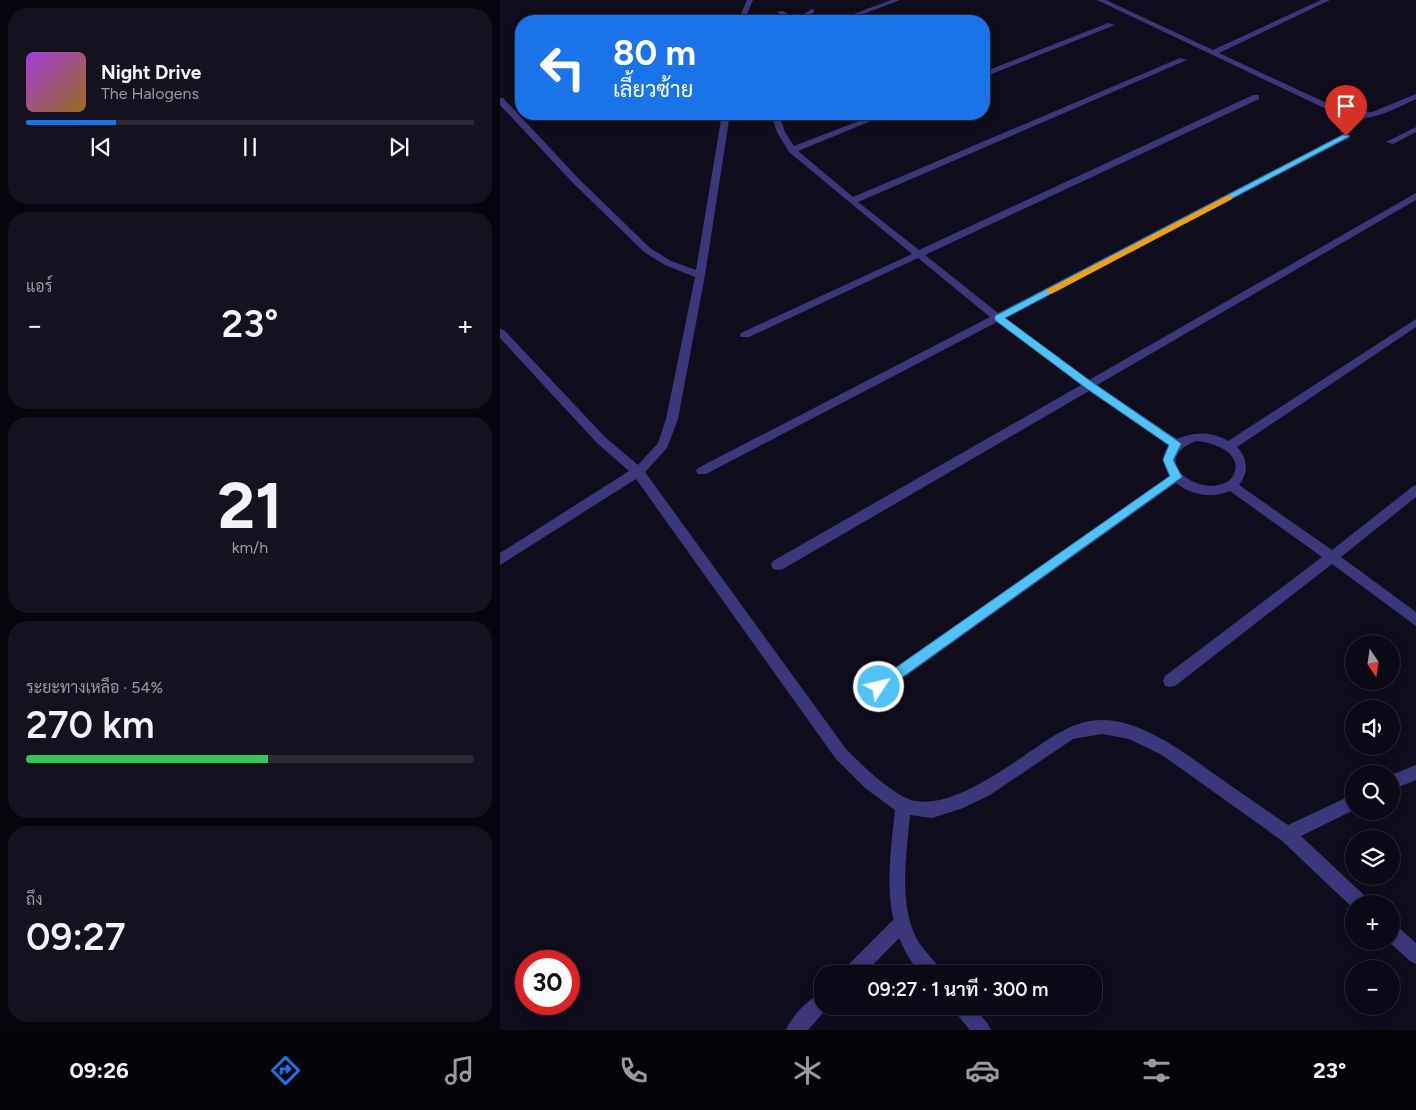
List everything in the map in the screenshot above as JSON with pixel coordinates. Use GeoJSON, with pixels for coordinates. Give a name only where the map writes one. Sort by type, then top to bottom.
{"type":"FeatureCollection","features":[{"type":"Feature","properties":{"kind":"street"},"geometry":{"type":"LineString","coordinates":[[742,15],[750,0]]}},
{"type":"Feature","properties":{"kind":"street"},"geometry":{"type":"LineString","coordinates":[[856,15],[897,0]]}},
{"type":"Feature","properties":{"kind":"street"},"geometry":{"type":"LineString","coordinates":[[1100,0],[1346,115],[1358,118],[1376,115],[1416,96]]}},
{"type":"Feature","properties":{"kind":"street"},"geometry":{"type":"LineString","coordinates":[[1213,53],[1327,0]]}},
{"type":"Feature","properties":{"kind":"street"},"geometry":{"type":"LineString","coordinates":[[804,15],[813,6]]}},
{"type":"Feature","properties":{"kind":"street"},"geometry":{"type":"LineString","coordinates":[[780,8],[787,15]]}},
{"type":"Feature","properties":{"kind":"street"},"geometry":{"type":"LineString","coordinates":[[990,72],[1111,24]]}},
{"type":"Feature","properties":{"kind":"street"},"geometry":{"type":"LineString","coordinates":[[852,201],[1183,60]]}},
{"type":"Feature","properties":{"kind":"street"},"geometry":{"type":"LineString","coordinates":[[745,335],[1256,97]]}},
{"type":"Feature","properties":{"kind":"street"},"geometry":{"type":"LineString","coordinates":[[500,100],[515,116]]}},
{"type":"Feature","properties":{"kind":"street"},"geometry":{"type":"LineString","coordinates":[[519,120],[576,181],[647,250],[668,264],[700,275]]}},
{"type":"Feature","properties":{"kind":"street"},"geometry":{"type":"LineString","coordinates":[[500,560],[638,472],[663,445],[672,419],[700,275],[725,120]]}},
{"type":"Feature","properties":{"kind":"street"},"geometry":{"type":"LineString","coordinates":[[777,120],[781,132],[792,150],[852,201],[998,318],[1090,386],[1175,444]]}},
{"type":"Feature","properties":{"kind":"street"},"geometry":{"type":"LineString","coordinates":[[792,150],[869,120]]}},
{"type":"Feature","properties":{"kind":"street"},"geometry":{"type":"LineString","coordinates":[[1390,142],[1416,129]]}},
{"type":"Feature","properties":{"kind":"street"},"geometry":{"type":"LineString","coordinates":[[702,471],[1346,136]]}},
{"type":"Feature","properties":{"kind":"street"},"geometry":{"type":"LineString","coordinates":[[778,565],[1416,196]]}},
{"type":"Feature","properties":{"kind":"street"},"geometry":{"type":"LineString","coordinates":[[1229,446],[1416,322]]}},
{"type":"Feature","properties":{"kind":"street"},"geometry":{"type":"LineString","coordinates":[[500,332],[601,440],[638,472],[841,754],[870,783],[903,806],[932,810],[958,803],[985,790],[1070,733],[1102,727],[1131,732],[1167,750],[1287,834],[1351,895]]}},
{"type":"Feature","properties":{"kind":"street"},"geometry":{"type":"LineString","coordinates":[[1195,437],[1218,440],[1229,446],[1237,454],[1242,472],[1238,480],[1231,486],[1221,490],[1209,491],[1186,484],[1176,477],[1168,460],[1175,444],[1184,439],[1195,437]]}},
{"type":"Feature","properties":{"kind":"street"},"geometry":{"type":"LineString","coordinates":[[879,687],[1176,477]]}},
{"type":"Feature","properties":{"kind":"street"},"geometry":{"type":"LineString","coordinates":[[1231,486],[1332,557],[1416,620]]}},
{"type":"Feature","properties":{"kind":"street"},"geometry":{"type":"LineString","coordinates":[[1170,681],[1416,490]]}},
{"type":"Feature","properties":{"kind":"street"},"geometry":{"type":"LineString","coordinates":[[1400,780],[1416,772]]}},
{"type":"Feature","properties":{"kind":"street"},"geometry":{"type":"LineString","coordinates":[[903,806],[897,882],[902,923],[912,949],[925,965]]}},
{"type":"Feature","properties":{"kind":"street"},"geometry":{"type":"LineString","coordinates":[[1287,834],[1345,806]]}},
{"type":"Feature","properties":{"kind":"street"},"geometry":{"type":"LineString","coordinates":[[860,965],[902,923]]}},
{"type":"Feature","properties":{"kind":"street"},"geometry":{"type":"LineString","coordinates":[[1400,941],[1416,956]]}},
{"type":"Feature","properties":{"kind":"street"},"geometry":{"type":"LineString","coordinates":[[795,1030],[814,1010]]}},
{"type":"Feature","properties":{"kind":"street"},"geometry":{"type":"LineString","coordinates":[[969,1015],[982,1030]]}},
{"type":"Feature","properties":{"kind":"slow traffic"},"geometry":{"type":"LineString","coordinates":[[1050,291],[1229,198]]}},
{"type":"Feature","properties":{"kind":"route"},"geometry":{"type":"LineString","coordinates":[[879,687],[1176,477],[1168,460],[1175,444],[1090,386],[998,318],[1346,136]]}}]}
